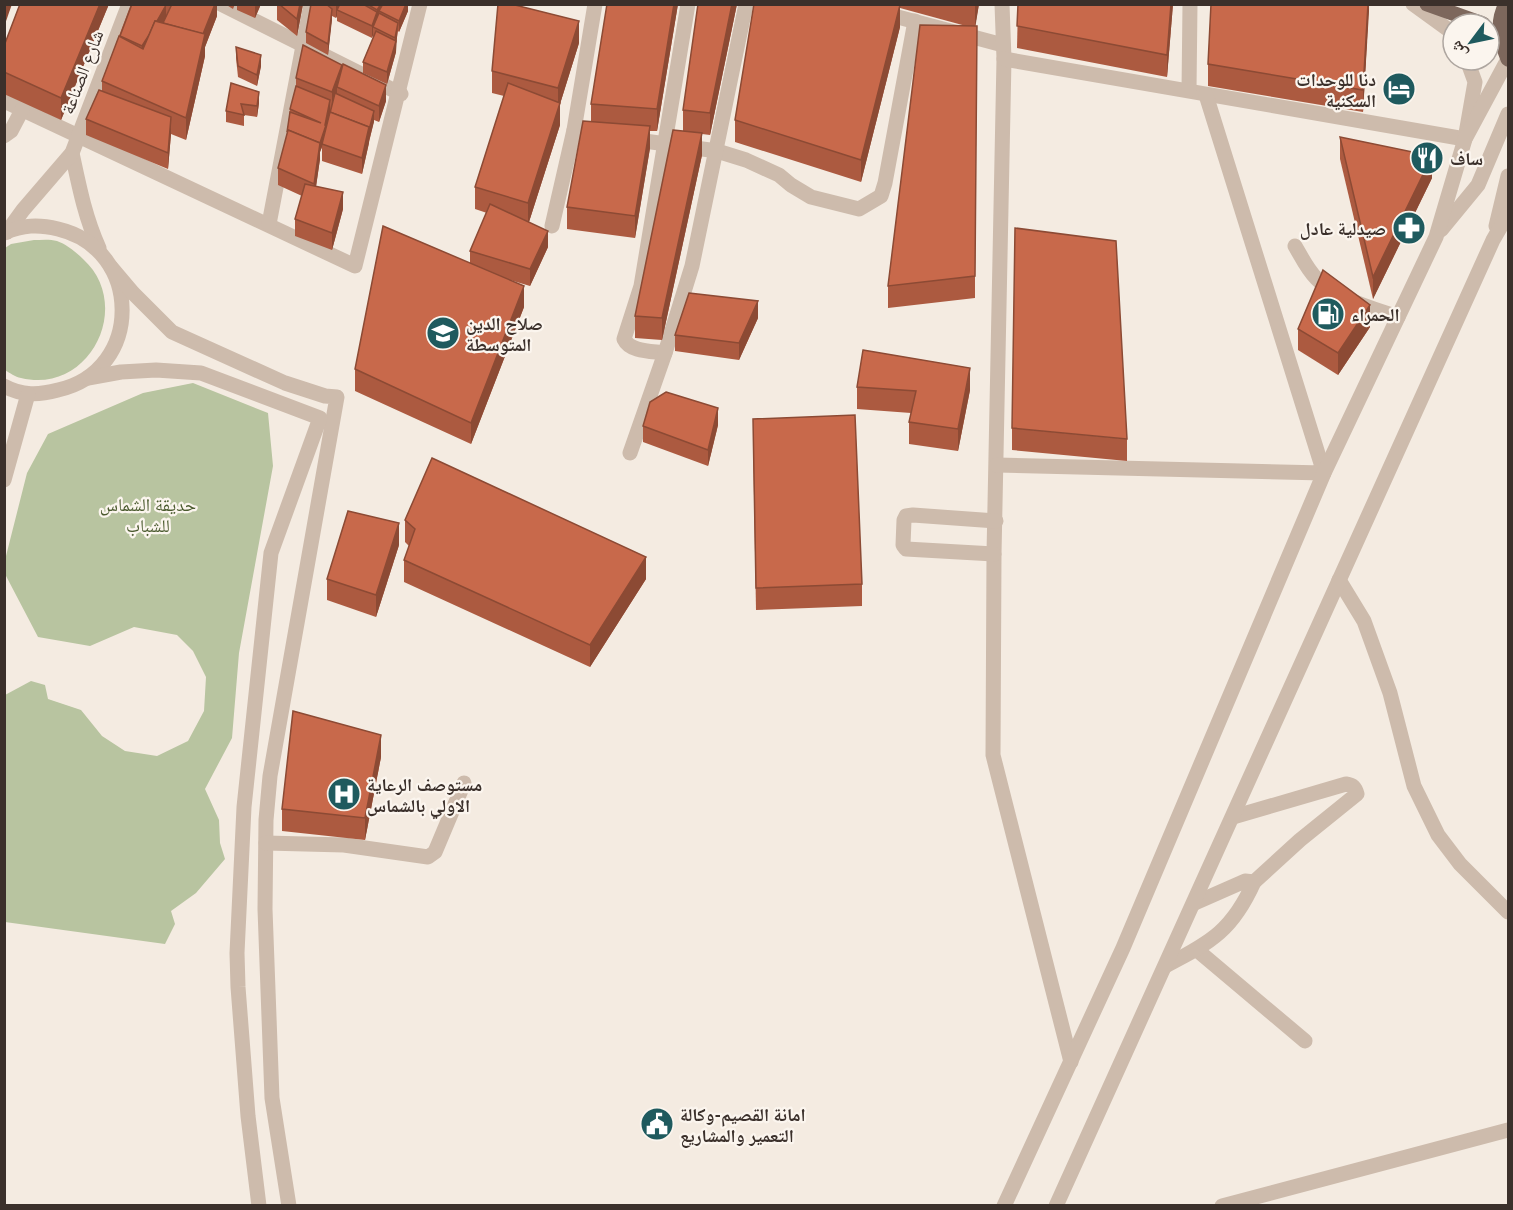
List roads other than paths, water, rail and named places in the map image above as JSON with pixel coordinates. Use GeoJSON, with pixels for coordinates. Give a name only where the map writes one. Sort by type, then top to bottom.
{"type":"FeatureCollection","features":[{"type":"Feature","properties":{"kind":"main road"},"geometry":{"type":"LineString","coordinates":[[1427,4],[1450,12]]}},
{"type":"Feature","properties":{"kind":"main road"},"geometry":{"type":"LineString","coordinates":[[1501,43],[1508,59]]}},
{"type":"Feature","properties":{"kind":"street","name":"شارع الصناعة"},"geometry":{"type":"LineString","coordinates":[[72,153],[129,4]]}},
{"type":"Feature","properties":{"kind":"street"},"geometry":{"type":"LineString","coordinates":[[221,4],[399,93]]}},
{"type":"Feature","properties":{"kind":"street"},"geometry":{"type":"LineString","coordinates":[[269,224],[312,4]]}},
{"type":"Feature","properties":{"kind":"street"},"geometry":{"type":"LineString","coordinates":[[4,101],[355,266],[420,4]]}},
{"type":"Feature","properties":{"kind":"street"},"geometry":{"type":"LineString","coordinates":[[552,226],[574,130],[595,4]]}},
{"type":"Feature","properties":{"kind":"street"},"geometry":{"type":"LineString","coordinates":[[665,353],[631,348],[624,339],[641,286],[688,4]]}},
{"type":"Feature","properties":{"kind":"street"},"geometry":{"type":"LineString","coordinates":[[630,453],[692,266],[746,4]]}},
{"type":"Feature","properties":{"kind":"street"},"geometry":{"type":"LineString","coordinates":[[849,4],[915,21],[1003,52],[1206,94],[1465,139]]}},
{"type":"Feature","properties":{"kind":"street"},"geometry":{"type":"LineString","coordinates":[[1002,4],[993,755],[1071,1062]]}},
{"type":"Feature","properties":{"kind":"street"},"geometry":{"type":"LineString","coordinates":[[1189,90],[1190,4]]}},
{"type":"Feature","properties":{"kind":"street"},"geometry":{"type":"LineString","coordinates":[[1413,4],[1441,24]]}},
{"type":"Feature","properties":{"kind":"street"},"geometry":{"type":"LineString","coordinates":[[574,130],[717,151],[746,160],[779,175],[811,197],[859,209],[881,196],[885,183],[915,21]]}},
{"type":"Feature","properties":{"kind":"street"},"geometry":{"type":"LineString","coordinates":[[1465,139],[1508,59]]}},
{"type":"Feature","properties":{"kind":"street"},"geometry":{"type":"LineString","coordinates":[[1004,1206],[1124,948],[1324,473],[1436,237],[1465,139],[1475,81],[1472,72]]}},
{"type":"Feature","properties":{"kind":"street"},"geometry":{"type":"LineString","coordinates":[[1206,94],[1324,473]]}},
{"type":"Feature","properties":{"kind":"street"},"geometry":{"type":"LineString","coordinates":[[4,136],[11,130],[22,110]]}},
{"type":"Feature","properties":{"kind":"street"},"geometry":{"type":"LineString","coordinates":[[1436,237],[1478,185],[1509,114]]}},
{"type":"Feature","properties":{"kind":"street"},"geometry":{"type":"LineString","coordinates":[[6,233],[30,201],[72,153]]}},
{"type":"Feature","properties":{"kind":"street"},"geometry":{"type":"LineString","coordinates":[[4,386],[28,394],[40,394],[73,387],[88,378],[107,359],[114,348],[121,327],[122,298],[91,230],[81,197],[72,153]]}},
{"type":"Feature","properties":{"kind":"street"},"geometry":{"type":"LineString","coordinates":[[1492,240],[1509,176]]}},
{"type":"Feature","properties":{"kind":"street"},"geometry":{"type":"LineString","coordinates":[[1056,1206],[1195,903],[1492,240],[1509,214]]}},
{"type":"Feature","properties":{"kind":"street"},"geometry":{"type":"LineString","coordinates":[[6,233],[33,225],[63,230],[84,239],[172,332],[285,383],[325,396],[337,397],[270,776],[266,843],[265,909],[272,1098],[289,1206]]}},
{"type":"Feature","properties":{"kind":"street"},"geometry":{"type":"LineString","coordinates":[[1295,246],[1316,279],[1328,288],[1358,303],[1398,317]]}},
{"type":"Feature","properties":{"kind":"street"},"geometry":{"type":"LineString","coordinates":[[88,378],[121,372],[156,370],[201,373],[320,418],[271,553],[244,807],[237,953],[238,987],[248,1116],[259,1206]]}},
{"type":"Feature","properties":{"kind":"street"},"geometry":{"type":"LineString","coordinates":[[4,480],[28,394]]}},
{"type":"Feature","properties":{"kind":"street"},"geometry":{"type":"LineString","coordinates":[[997,465],[1324,473]]}},
{"type":"Feature","properties":{"kind":"street"},"geometry":{"type":"LineString","coordinates":[[994,555],[906,549],[903,545],[904,520],[906,516],[914,515],[996,521]]}},
{"type":"Feature","properties":{"kind":"street"},"geometry":{"type":"LineString","coordinates":[[1340,580],[1364,621],[1390,693],[1414,786],[1438,835],[1460,864],[1509,912]]}},
{"type":"Feature","properties":{"kind":"street"},"geometry":{"type":"LineString","coordinates":[[266,843],[344,845],[428,857],[435,852],[464,783]]}},
{"type":"Feature","properties":{"kind":"street"},"geometry":{"type":"LineString","coordinates":[[1167,964],[1197,950],[1222,931],[1236,915],[1254,882],[1300,840],[1357,794],[1352,785],[1346,784],[1233,817]]}},
{"type":"Feature","properties":{"kind":"street"},"geometry":{"type":"LineString","coordinates":[[1195,903],[1245,881],[1254,882]]}},
{"type":"Feature","properties":{"kind":"street"},"geometry":{"type":"LineString","coordinates":[[1197,950],[1305,1041]]}},
{"type":"Feature","properties":{"kind":"street"},"geometry":{"type":"LineString","coordinates":[[1222,1206],[1509,1130]]}},
{"type":"Feature","properties":{"kind":"place","name":"دنا للوحدات السكنية"},"geometry":{"type":"Point","coordinates":[1399,89]}},
{"type":"Feature","properties":{"kind":"place","name":"ساف"},"geometry":{"type":"Point","coordinates":[1427,158]}},
{"type":"Feature","properties":{"kind":"place","name":"صيدلية عادل"},"geometry":{"type":"Point","coordinates":[1409,228]}},
{"type":"Feature","properties":{"kind":"place","name":"الحمراء"},"geometry":{"type":"Point","coordinates":[1328,314]}},
{"type":"Feature","properties":{"kind":"place","name":"صلاح الدين المتوسطة"},"geometry":{"type":"Point","coordinates":[443,333]}},
{"type":"Feature","properties":{"kind":"place","name":"مستوصف الرعاية الاولي بالشماس"},"geometry":{"type":"Point","coordinates":[344,794]}},
{"type":"Feature","properties":{"kind":"place","name":"امانة القصيم-وكالة التعمير والمشاريع"},"geometry":{"type":"Point","coordinates":[657,1124]}},
{"type":"Feature","properties":{"kind":"park label","name":"حديقة الشماس للشباب"},"geometry":{"type":"Point","coordinates":[148,514]}}]}
